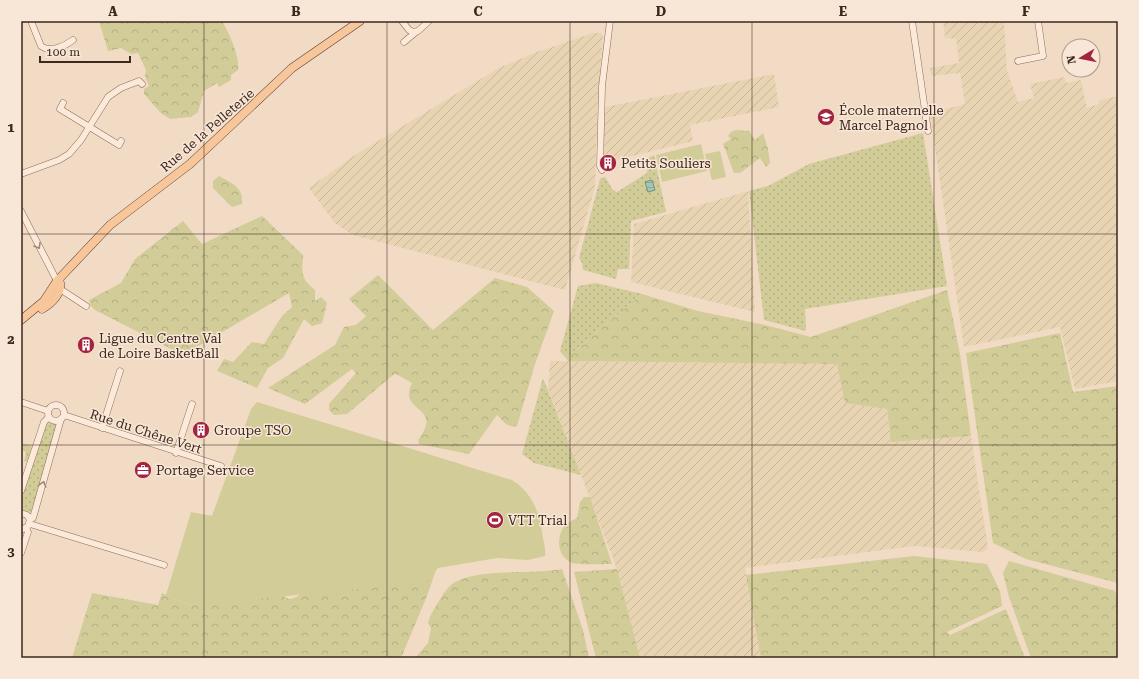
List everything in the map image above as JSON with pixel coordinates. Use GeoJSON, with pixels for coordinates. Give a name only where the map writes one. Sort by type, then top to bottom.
{"type":"FeatureCollection","features":[{"type":"Feature","properties":{"kind":"main road","name":"Rue de la Pelleterie"},"geometry":{"type":"LineString","coordinates":[[23,318],[51,302],[58,283],[110,225],[190,164],[292,68],[360,21]]}},
{"type":"Feature","properties":{"kind":"street"},"geometry":{"type":"LineString","coordinates":[[31,21],[40,46],[44,49],[52,49],[73,40]]}},
{"type":"Feature","properties":{"kind":"street"},"geometry":{"type":"LineString","coordinates":[[402,21],[409,30],[416,32]]}},
{"type":"Feature","properties":{"kind":"street"},"geometry":{"type":"LineString","coordinates":[[404,42],[429,21]]}},
{"type":"Feature","properties":{"kind":"street"},"geometry":{"type":"LineString","coordinates":[[602,170],[600,166],[602,86],[610,21]]}},
{"type":"Feature","properties":{"kind":"street"},"geometry":{"type":"LineString","coordinates":[[912,21],[928,131]]}},
{"type":"Feature","properties":{"kind":"street"},"geometry":{"type":"LineString","coordinates":[[1018,61],[1043,56],[1038,21]]}},
{"type":"Feature","properties":{"kind":"street"},"geometry":{"type":"LineString","coordinates":[[21,174],[64,158],[73,150],[108,97],[114,91],[139,81],[142,84]]}},
{"type":"Feature","properties":{"kind":"street"},"geometry":{"type":"LineString","coordinates":[[63,103],[60,109],[119,145],[122,141]]}},
{"type":"Feature","properties":{"kind":"street"},"geometry":{"type":"LineString","coordinates":[[21,211],[58,283],[86,306]]}},
{"type":"Feature","properties":{"kind":"street"},"geometry":{"type":"LineString","coordinates":[[102,428],[120,371]]}},
{"type":"Feature","properties":{"kind":"street"},"geometry":{"type":"LineString","coordinates":[[21,402],[49,414],[54,421],[63,417]]}},
{"type":"Feature","properties":{"kind":"street"},"geometry":{"type":"LineString","coordinates":[[21,491],[44,422],[52,406],[59,404],[63,408],[63,417],[33,518],[27,525]]}},
{"type":"Feature","properties":{"kind":"street"},"geometry":{"type":"LineString","coordinates":[[176,453],[192,404]]}},
{"type":"Feature","properties":{"kind":"street","name":"Rue du Chêne Vert"},"geometry":{"type":"LineString","coordinates":[[63,417],[221,466]]}},
{"type":"Feature","properties":{"kind":"street"},"geometry":{"type":"LineString","coordinates":[[21,513],[27,525],[28,532],[21,553]]}},
{"type":"Feature","properties":{"kind":"street"},"geometry":{"type":"LineString","coordinates":[[27,525],[164,565]]}},
{"type":"Feature","properties":{"kind":"shaded area"},"geometry":{"type":"Polygon","coordinates":[[[943,21],[1004,21],[1007,71],[1018,102],[1034,98],[1030,84],[1061,78],[1064,78],[1066,83],[1081,80],[1087,108],[1099,104],[1100,100],[1118,96],[1118,381],[1075,389],[1060,327],[964,347],[930,113],[965,104],[960,73],[931,76],[930,68],[959,63],[956,39],[945,38],[943,21]]]}},
{"type":"Feature","properties":{"kind":"shaded area"},"geometry":{"type":"Polygon","coordinates":[[[593,33],[601,33],[603,36],[598,98],[595,187],[565,290],[353,235],[335,223],[309,188],[355,155],[499,68],[534,53],[593,33]]]}},
{"type":"Feature","properties":{"kind":"shaded area"},"geometry":{"type":"Polygon","coordinates":[[[774,74],[779,107],[690,125],[693,141],[617,160],[615,158],[603,159],[605,107],[774,74]]]}},
{"type":"Feature","properties":{"kind":"shaded area"},"geometry":{"type":"Polygon","coordinates":[[[652,180],[655,190],[648,192],[645,182],[652,180]]]}},
{"type":"Feature","properties":{"kind":"shaded area"},"geometry":{"type":"Polygon","coordinates":[[[748,191],[755,312],[631,282],[634,224],[748,191]]]}},
{"type":"Feature","properties":{"kind":"shaded area"},"geometry":{"type":"Polygon","coordinates":[[[550,361],[838,364],[845,403],[887,409],[891,442],[971,436],[988,548],[983,552],[914,546],[745,568],[761,658],[640,658],[617,569],[548,389],[550,361]]]}},
{"type":"Feature","properties":{"kind":"green space"},"geometry":{"type":"Polygon","coordinates":[[[99,21],[222,21],[231,38],[236,52],[238,70],[231,75],[231,80],[219,87],[217,83],[204,91],[198,112],[191,117],[170,119],[160,112],[144,94],[144,89],[149,86],[145,76],[146,70],[138,53],[131,54],[121,48],[108,51],[99,21]]]}},
{"type":"Feature","properties":{"kind":"green space"},"geometry":{"type":"Polygon","coordinates":[[[736,130],[749,131],[755,140],[763,133],[768,149],[770,163],[766,167],[760,158],[740,173],[734,173],[723,144],[731,139],[728,136],[731,132],[736,130]]]}},
{"type":"Feature","properties":{"kind":"green space"},"geometry":{"type":"Polygon","coordinates":[[[923,133],[947,286],[805,309],[806,331],[764,320],[749,191],[768,186],[809,164],[923,133]]]}},
{"type":"Feature","properties":{"kind":"green space"},"geometry":{"type":"Polygon","coordinates":[[[701,144],[707,171],[662,182],[656,155],[701,144]]]}},
{"type":"Feature","properties":{"kind":"green space"},"geometry":{"type":"Polygon","coordinates":[[[720,151],[726,177],[712,180],[705,154],[720,151]]]}},
{"type":"Feature","properties":{"kind":"green space"},"geometry":{"type":"Polygon","coordinates":[[[654,155],[666,212],[631,221],[629,269],[618,269],[616,279],[583,270],[582,263],[579,258],[600,179],[605,177],[613,190],[617,192],[647,173],[648,158],[654,155]]]}},
{"type":"Feature","properties":{"kind":"green space"},"geometry":{"type":"Polygon","coordinates":[[[219,176],[236,186],[241,193],[242,204],[232,207],[213,188],[213,181],[219,176]]]}},
{"type":"Feature","properties":{"kind":"green space"},"geometry":{"type":"Polygon","coordinates":[[[262,216],[303,255],[303,275],[307,282],[315,290],[315,301],[321,297],[327,303],[322,323],[312,326],[304,319],[283,358],[268,368],[257,388],[217,371],[224,359],[233,362],[252,342],[264,344],[282,316],[292,307],[289,293],[183,355],[95,310],[90,305],[89,300],[121,283],[135,259],[183,221],[202,244],[262,216]]]}},
{"type":"Feature","properties":{"kind":"green space"},"geometry":{"type":"Polygon","coordinates":[[[378,275],[433,330],[495,278],[527,287],[554,311],[535,364],[517,426],[508,425],[497,415],[469,454],[419,444],[418,440],[425,428],[426,420],[424,414],[410,400],[409,393],[412,383],[396,374],[347,414],[334,415],[329,410],[329,404],[356,373],[352,369],[305,404],[268,388],[335,345],[344,327],[356,325],[366,316],[349,299],[378,275]]]}},
{"type":"Feature","properties":{"kind":"green space"},"geometry":{"type":"Polygon","coordinates":[[[596,283],[642,294],[566,358],[560,351],[578,286],[596,283]]]}},
{"type":"Feature","properties":{"kind":"green space"},"geometry":{"type":"Polygon","coordinates":[[[947,290],[960,354],[971,436],[891,442],[887,409],[845,403],[837,364],[568,361],[566,358],[642,294],[698,311],[765,325],[811,337],[947,290]]]}},
{"type":"Feature","properties":{"kind":"green space"},"geometry":{"type":"Polygon","coordinates":[[[1060,333],[1073,392],[1118,386],[1118,583],[1026,559],[993,543],[966,353],[1060,333]]]}},
{"type":"Feature","properties":{"kind":"green space"},"geometry":{"type":"Polygon","coordinates":[[[543,378],[581,475],[534,463],[522,454],[543,378]]]}},
{"type":"Feature","properties":{"kind":"green space"},"geometry":{"type":"Polygon","coordinates":[[[257,402],[512,480],[525,491],[534,505],[542,529],[545,556],[528,560],[497,558],[438,568],[428,581],[423,583],[191,605],[166,595],[191,512],[212,516],[251,409],[257,402]]]}},
{"type":"Feature","properties":{"kind":"green space"},"geometry":{"type":"Polygon","coordinates":[[[52,423],[58,427],[33,508],[30,512],[22,510],[21,499],[45,424],[52,423]]]}},
{"type":"Feature","properties":{"kind":"green space"},"geometry":{"type":"Polygon","coordinates":[[[386,441],[463,465],[437,567],[427,596],[401,658],[72,658],[92,593],[158,605],[162,593],[190,605],[283,595],[290,599],[297,596],[311,585],[372,588],[381,585],[382,442],[386,441]]]}},
{"type":"Feature","properties":{"kind":"green space"},"geometry":{"type":"Polygon","coordinates":[[[21,443],[32,446],[27,462],[24,461],[26,452],[21,450],[21,443]]]}},
{"type":"Feature","properties":{"kind":"green space"},"geometry":{"type":"Polygon","coordinates":[[[584,497],[590,497],[612,564],[575,564],[567,560],[561,552],[559,542],[561,531],[565,525],[577,518],[580,502],[584,497]]]}},
{"type":"Feature","properties":{"kind":"green space"},"geometry":{"type":"Polygon","coordinates":[[[914,556],[987,564],[1000,591],[1002,606],[947,632],[950,635],[1006,609],[1025,658],[761,658],[746,575],[914,556]]]}},
{"type":"Feature","properties":{"kind":"green space"},"geometry":{"type":"Polygon","coordinates":[[[1009,561],[1115,591],[1118,598],[1118,658],[1031,658],[1009,597],[1003,573],[1009,561]]]}},
{"type":"Feature","properties":{"kind":"green space"},"geometry":{"type":"Polygon","coordinates":[[[562,569],[583,630],[589,658],[415,658],[428,643],[431,628],[428,623],[430,617],[450,586],[460,580],[472,576],[562,569]]]}},
{"type":"Feature","properties":{"kind":"green space"},"geometry":{"type":"Polygon","coordinates":[[[617,569],[640,658],[596,658],[574,572],[617,569]]]}},
{"type":"Feature","properties":{"kind":"place","name":"École maternelle Marcel Pagnol"},"geometry":{"type":"Point","coordinates":[826,117]}},
{"type":"Feature","properties":{"kind":"place","name":"Petits Souliers"},"geometry":{"type":"Point","coordinates":[608,163]}},
{"type":"Feature","properties":{"kind":"place","name":"Ligue du Centre Val de Loire BasketBall"},"geometry":{"type":"Point","coordinates":[86,345]}},
{"type":"Feature","properties":{"kind":"place","name":"Groupe TSO"},"geometry":{"type":"Point","coordinates":[201,430]}},
{"type":"Feature","properties":{"kind":"place","name":"Portage Service"},"geometry":{"type":"Point","coordinates":[143,470]}},
{"type":"Feature","properties":{"kind":"place","name":"VTT Trial"},"geometry":{"type":"Point","coordinates":[495,520]}}]}
